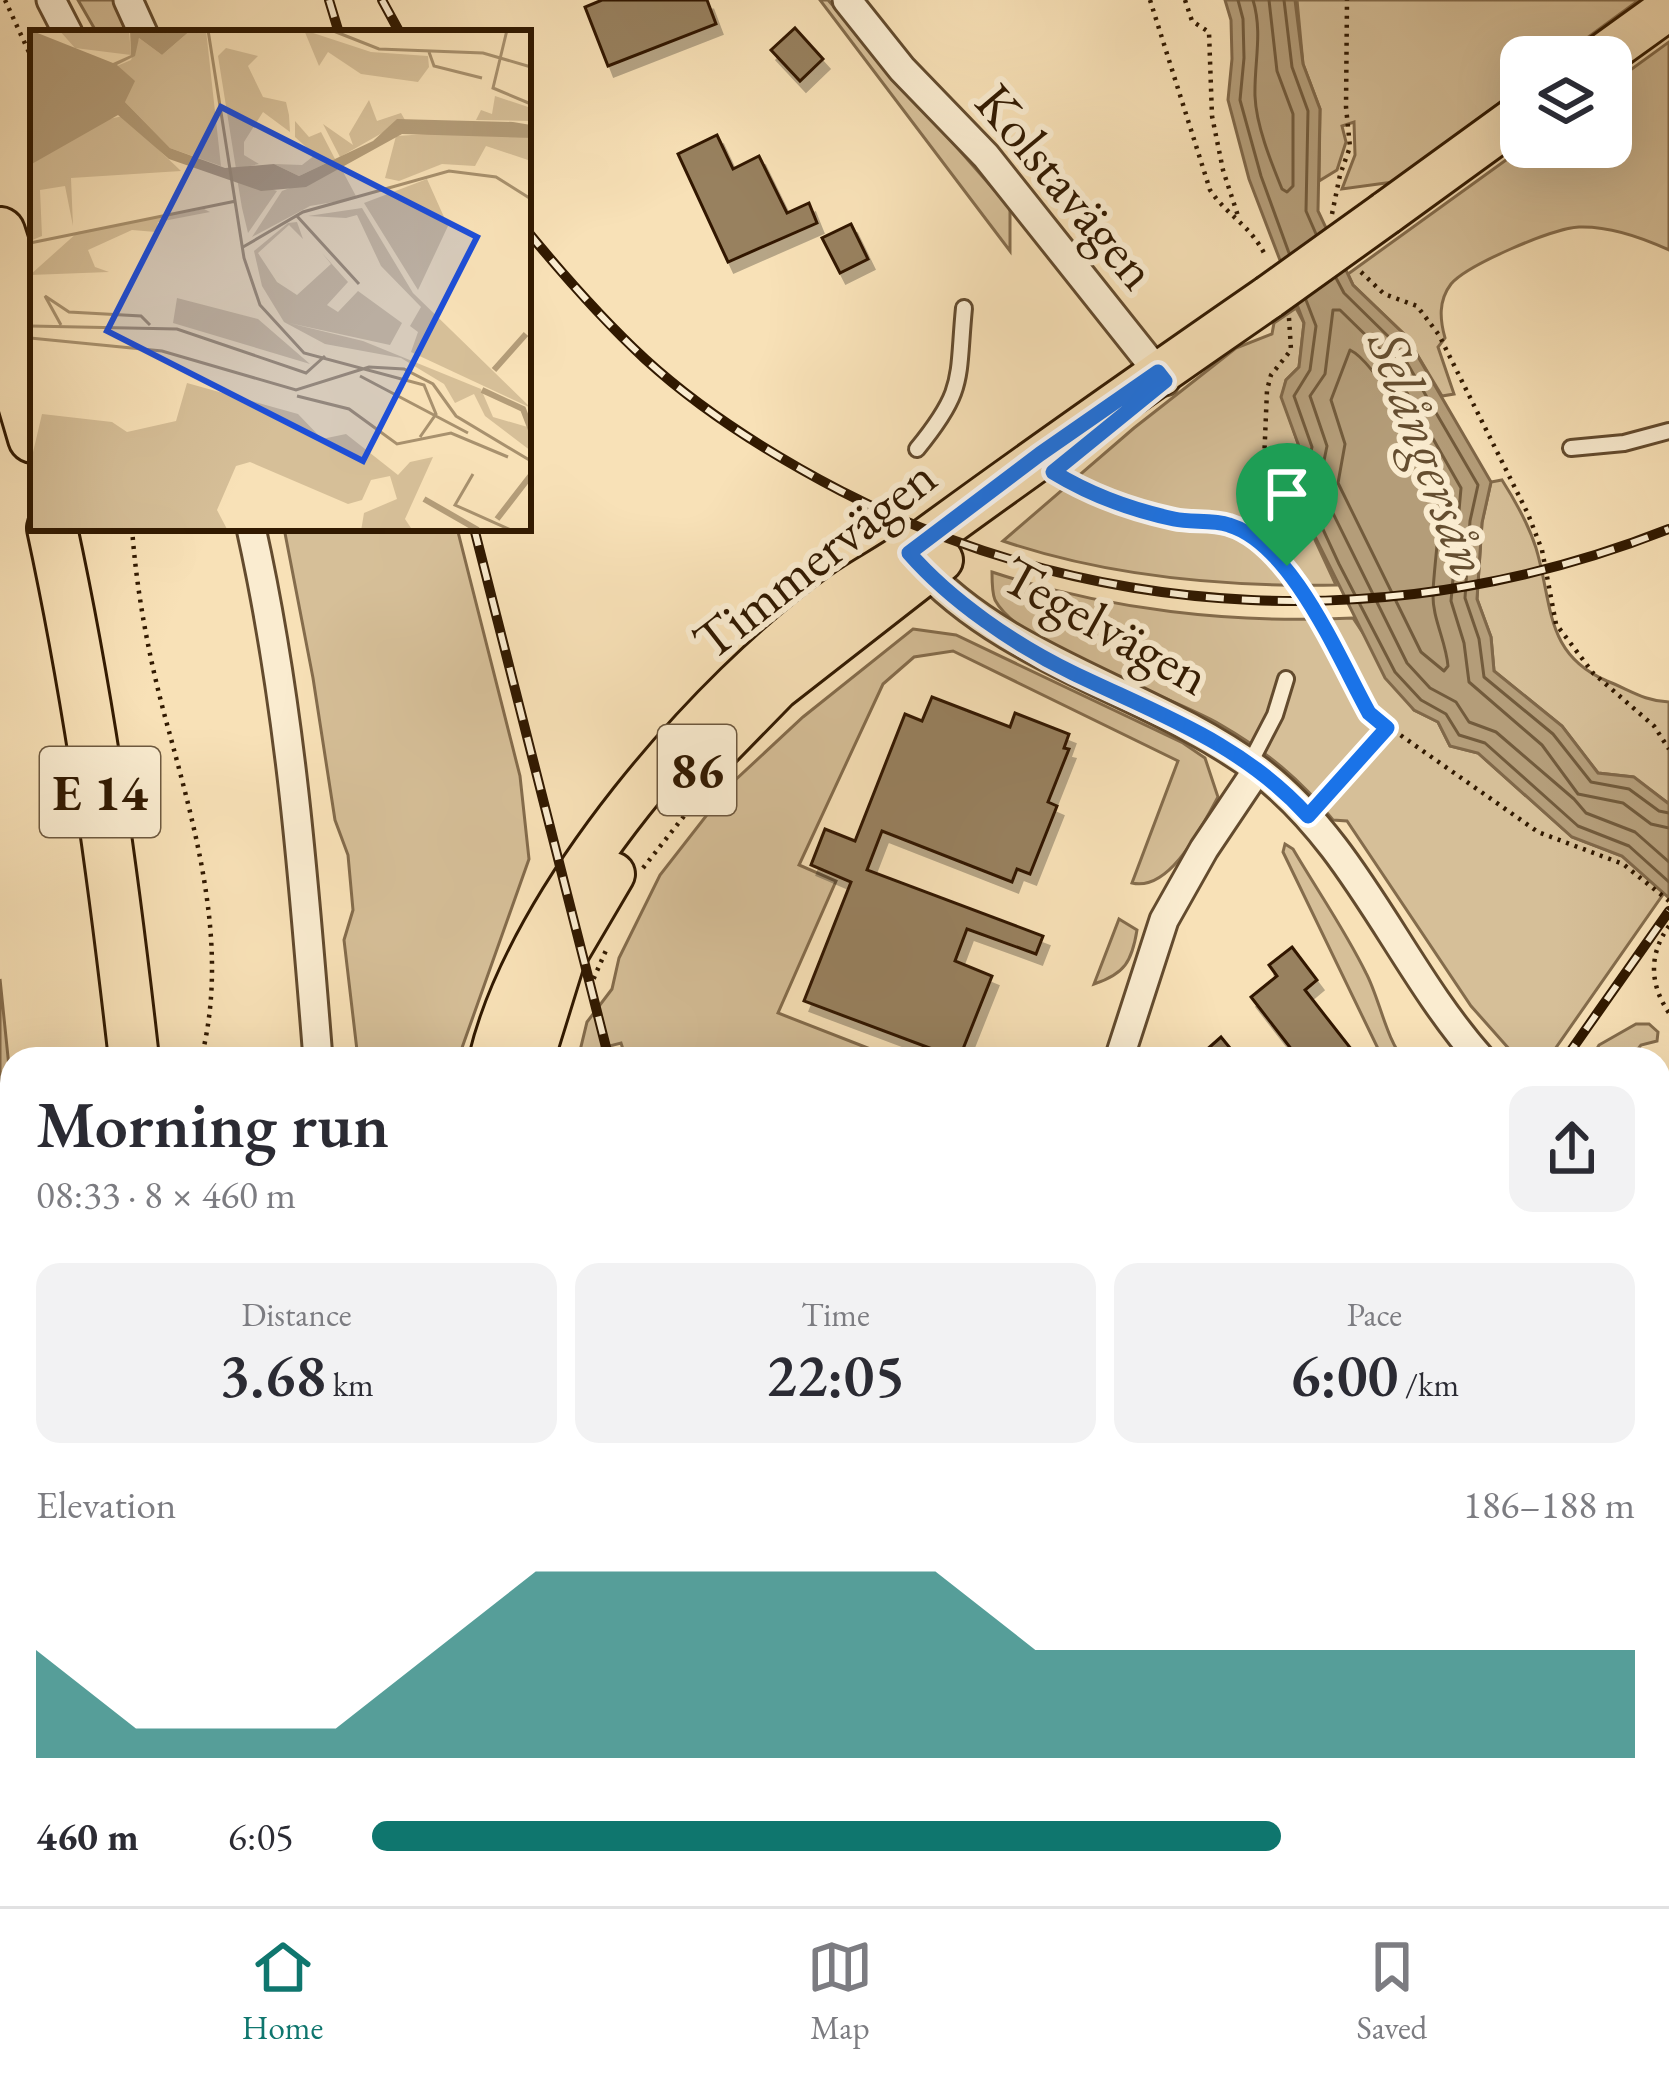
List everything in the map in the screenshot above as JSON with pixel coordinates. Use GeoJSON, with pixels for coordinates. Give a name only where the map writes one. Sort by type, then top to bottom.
{"type":"FeatureCollection","features":[{"type":"Feature","properties":{"kind":"highway"},"geometry":{"type":"LineString","coordinates":[[0,232],[30,325]]}},
{"type":"Feature","properties":{"kind":"highway"},"geometry":{"type":"LineString","coordinates":[[0,326],[30,428]]}},
{"type":"Feature","properties":{"kind":"highway","name":"E 14"},"geometry":{"type":"LineString","coordinates":[[53,531],[89,719],[133,1047]]}},
{"type":"Feature","properties":{"kind":"highway","name":"E 14"},"geometry":{"type":"LineString","coordinates":[[83,531],[100,605],[161,1047]]}},
{"type":"Feature","properties":{"kind":"main road"},"geometry":{"type":"LineString","coordinates":[[1630,36],[1669,8]]}},
{"type":"Feature","properties":{"kind":"main road","name":"Timmervägen"},"geometry":{"type":"LineString","coordinates":[[495,1047],[519,976],[542,931],[638,794],[732,690],[776,649],[842,595],[917,562],[1053,472],[1162,377],[1500,130]]}},
{"type":"Feature","properties":{"kind":"main road","name":"Timmervägen"},"geometry":{"type":"LineString","coordinates":[[536,1047],[563,959],[600,894],[655,816],[777,688],[1040,454],[1162,377]]}},
{"type":"Feature","properties":{"kind":"street"},"geometry":{"type":"LineString","coordinates":[[51,0],[66,30]]}},
{"type":"Feature","properties":{"kind":"street"},"geometry":{"type":"LineString","coordinates":[[128,0],[142,30]]}},
{"type":"Feature","properties":{"kind":"street","name":"Kolstavägen"},"geometry":{"type":"LineString","coordinates":[[847,0],[902,69],[986,156],[1162,377]]}},
{"type":"Feature","properties":{"kind":"street"},"geometry":{"type":"LineString","coordinates":[[252,531],[278,673],[296,813],[317,1047]]}},
{"type":"Feature","properties":{"kind":"street","name":"Tegelvägen"},"geometry":{"type":"LineString","coordinates":[[917,562],[981,615],[1070,672],[1180,720],[1253,767],[1329,840],[1436,1004],[1471,1047]]}},
{"type":"Feature","properties":{"kind":"street"},"geometry":{"type":"LineString","coordinates":[[1123,1047],[1164,920],[1253,767]]}},
{"type":"Feature","properties":{"kind":"lane"},"geometry":{"type":"LineString","coordinates":[[917,449],[948,412],[962,371],[964,308]]}},
{"type":"Feature","properties":{"kind":"lane"},"geometry":{"type":"LineString","coordinates":[[1571,448],[1624,443],[1669,431]]}},
{"type":"Feature","properties":{"kind":"lane"},"geometry":{"type":"LineString","coordinates":[[1253,767],[1286,679]]}},
{"type":"Feature","properties":{"kind":"path"},"geometry":{"type":"LineString","coordinates":[[5,0],[30,54]]}},
{"type":"Feature","properties":{"kind":"path"},"geometry":{"type":"LineString","coordinates":[[1150,0],[1210,190],[1256,237],[1292,333],[1291,350],[1271,375],[1268,390],[1262,510],[1287,566],[1369,713],[1538,832],[1623,863],[1669,901]]}},
{"type":"Feature","properties":{"kind":"path"},"geometry":{"type":"LineString","coordinates":[[1185,0],[1192,22],[1209,32],[1212,116],[1222,170],[1239,219]]}},
{"type":"Feature","properties":{"kind":"path"},"geometry":{"type":"LineString","coordinates":[[1340,231],[1332,214],[1350,147],[1347,0]]}},
{"type":"Feature","properties":{"kind":"path"},"geometry":{"type":"LineString","coordinates":[[1356,265],[1384,294],[1417,306],[1438,334],[1528,514],[1542,550],[1556,624],[1593,673],[1654,726],[1669,749]]}},
{"type":"Feature","properties":{"kind":"path"},"geometry":{"type":"LineString","coordinates":[[1053,472],[1081,489],[1175,519],[1228,524],[1259,539],[1287,566]]}},
{"type":"Feature","properties":{"kind":"path"},"geometry":{"type":"LineString","coordinates":[[132,531],[141,609],[197,838],[212,942],[213,1001],[203,1047]]}},
{"type":"Feature","properties":{"kind":"path"},"geometry":{"type":"LineString","coordinates":[[1308,816],[1387,728]]}},
{"type":"Feature","properties":{"kind":"path"},"geometry":{"type":"LineString","coordinates":[[1669,926],[1652,975],[1656,995],[1669,1013]]}},
{"type":"Feature","properties":{"kind":"shaded area"},"geometry":{"type":"Polygon","coordinates":[[[78,0],[137,0],[142,30],[95,30],[78,0]]]}},
{"type":"Feature","properties":{"kind":"shaded area"},"geometry":{"type":"Polygon","coordinates":[[[820,0],[828,0],[1010,208],[1010,251],[820,0]]]}},
{"type":"Feature","properties":{"kind":"shaded area"},"geometry":{"type":"Polygon","coordinates":[[[1297,0],[1639,0],[1590,36],[1500,36],[1500,103],[1393,182],[1342,189],[1355,155],[1354,122],[1342,126],[1346,142],[1337,170],[1319,181],[1320,109],[1303,64],[1297,0]]]}},
{"type":"Feature","properties":{"kind":"shaded area"},"geometry":{"type":"Polygon","coordinates":[[[1669,42],[1669,250],[1625,233],[1579,227],[1531,240],[1460,276],[1442,304],[1445,338],[1438,347],[1454,394],[1442,396],[1406,336],[1353,285],[1348,274],[1500,164],[1500,168],[1632,168],[1632,69],[1669,42]]]}},
{"type":"Feature","properties":{"kind":"shaded area"},"geometry":{"type":"Polygon","coordinates":[[[1296,308],[1304,323],[1299,367],[1286,380],[1282,397],[1300,449],[1290,486],[1336,585],[1167,577],[1084,563],[1003,541],[1134,428],[1236,348],[1272,334],[1274,323],[1296,308]]]}},
{"type":"Feature","properties":{"kind":"shaded area"},"geometry":{"type":"Polygon","coordinates":[[[1502,480],[1533,539],[1554,625],[1572,657],[1607,681],[1669,702],[1669,804],[1633,777],[1598,773],[1562,726],[1494,671],[1491,637],[1477,599],[1482,522],[1491,482],[1502,480]]]}},
{"type":"Feature","properties":{"kind":"shaded area"},"geometry":{"type":"Polygon","coordinates":[[[285,531],[458,531],[520,776],[529,859],[462,1047],[357,1047],[344,940],[353,910],[348,855],[335,820],[285,531]]]}},
{"type":"Feature","properties":{"kind":"shaded area"},"geometry":{"type":"Polygon","coordinates":[[[992,572],[1080,596],[1171,612],[1262,619],[1353,618],[1414,710],[1438,722],[1450,746],[1478,753],[1572,837],[1622,856],[1664,893],[1556,1047],[1507,1047],[1471,1006],[1347,821],[1333,820],[1282,767],[1221,725],[1034,636],[1010,618],[993,590],[992,572]]]}},
{"type":"Feature","properties":{"kind":"shaded area"},"geometry":{"type":"Polygon","coordinates":[[[913,629],[956,635],[1183,743],[1205,758],[1218,797],[1172,867],[1146,883],[1132,883],[1178,761],[953,651],[914,657],[883,684],[799,865],[836,881],[778,1013],[865,1047],[622,1047],[621,1043],[581,1047],[587,1022],[612,989],[619,958],[660,875],[731,784],[803,717],[913,629]]]}},
{"type":"Feature","properties":{"kind":"shaded area"},"geometry":{"type":"Polygon","coordinates":[[[1285,844],[1293,849],[1349,941],[1396,1047],[1377,1047],[1283,852],[1285,844]]]}},
{"type":"Feature","properties":{"kind":"shaded area"},"geometry":{"type":"Polygon","coordinates":[[[1119,919],[1137,930],[1133,950],[1120,971],[1094,984],[1119,919]]]}},
{"type":"Feature","properties":{"kind":"shaded area"},"geometry":{"type":"Polygon","coordinates":[[[0,979],[7,1047],[0,1047],[0,979]]]}},
{"type":"Feature","properties":{"kind":"shaded area"},"geometry":{"type":"Polygon","coordinates":[[[1636,1024],[1649,1024],[1658,1032],[1657,1041],[1639,1047],[1599,1045],[1636,1024]]]}},
{"type":"Feature","properties":{"kind":"water","name":"Selångersån"},"geometry":{"type":"Polygon","coordinates":[[[1225,0],[1295,0],[1303,64],[1320,109],[1318,211],[1353,285],[1406,336],[1491,482],[1482,523],[1477,599],[1491,637],[1494,671],[1562,726],[1598,773],[1634,777],[1669,804],[1669,898],[1622,856],[1572,837],[1478,753],[1450,746],[1438,722],[1414,710],[1385,678],[1290,486],[1300,449],[1281,397],[1286,380],[1299,367],[1304,323],[1249,179],[1228,100],[1231,20],[1225,0]]]}},
{"type":"Feature","properties":{"kind":"building"},"geometry":{"type":"Polygon","coordinates":[[[602,0],[707,0],[716,24],[608,66],[585,7],[602,0]]]}},
{"type":"Feature","properties":{"kind":"building"},"geometry":{"type":"Polygon","coordinates":[[[795,28],[823,59],[800,81],[771,50],[795,28]]]}},
{"type":"Feature","properties":{"kind":"building"},"geometry":{"type":"Polygon","coordinates":[[[717,135],[733,169],[759,156],[787,213],[809,203],[817,223],[728,262],[678,154],[717,135]]]}},
{"type":"Feature","properties":{"kind":"building"},"geometry":{"type":"Polygon","coordinates":[[[851,224],[868,259],[840,273],[822,238],[851,224]]]}},
{"type":"Feature","properties":{"kind":"building"},"geometry":{"type":"Polygon","coordinates":[[[932,697],[1010,727],[1015,713],[1069,734],[1064,748],[1069,749],[1048,802],[1057,806],[1030,874],[1017,869],[1012,882],[882,831],[867,870],[1043,936],[1036,954],[967,929],[955,961],[992,976],[964,1047],[927,1047],[804,1001],[851,882],[811,865],[825,829],[855,841],[905,714],[922,721],[932,697]]]}},
{"type":"Feature","properties":{"kind":"building"},"geometry":{"type":"Polygon","coordinates":[[[1292,947],[1317,980],[1305,990],[1350,1047],[1290,1047],[1251,997],[1277,976],[1269,965],[1292,947]]]}},
{"type":"Feature","properties":{"kind":"building"},"geometry":{"type":"Polygon","coordinates":[[[1221,1037],[1229,1047],[1210,1047],[1221,1037]]]}},
{"type":"Feature","properties":{"kind":"railway"},"geometry":{"type":"LineString","coordinates":[[329,0],[338,30]]}},
{"type":"Feature","properties":{"kind":"railway"},"geometry":{"type":"LineString","coordinates":[[382,0],[398,30]]}},
{"type":"Feature","properties":{"kind":"railway"},"geometry":{"type":"LineString","coordinates":[[531,235],[645,359],[739,431],[841,491],[940,535],[1042,568],[1146,590],[1251,600],[1356,599],[1462,587],[1566,564],[1669,529]]}},
{"type":"Feature","properties":{"kind":"railway"},"geometry":{"type":"LineString","coordinates":[[475,531],[606,1047]]}},
{"type":"Feature","properties":{"kind":"railway"},"geometry":{"type":"LineString","coordinates":[[1573,1047],[1669,911]]}},
{"type":"Feature","properties":{"kind":"route"},"geometry":{"type":"LineString","coordinates":[[1158,372],[1165,381],[1053,472],[1081,489],[1175,519],[1228,524],[1259,539],[1287,566],[1369,713],[1387,728],[1308,816],[1257,770],[1210,738],[1070,672],[1020,641],[926,572],[909,553],[1158,372]]}}]}
